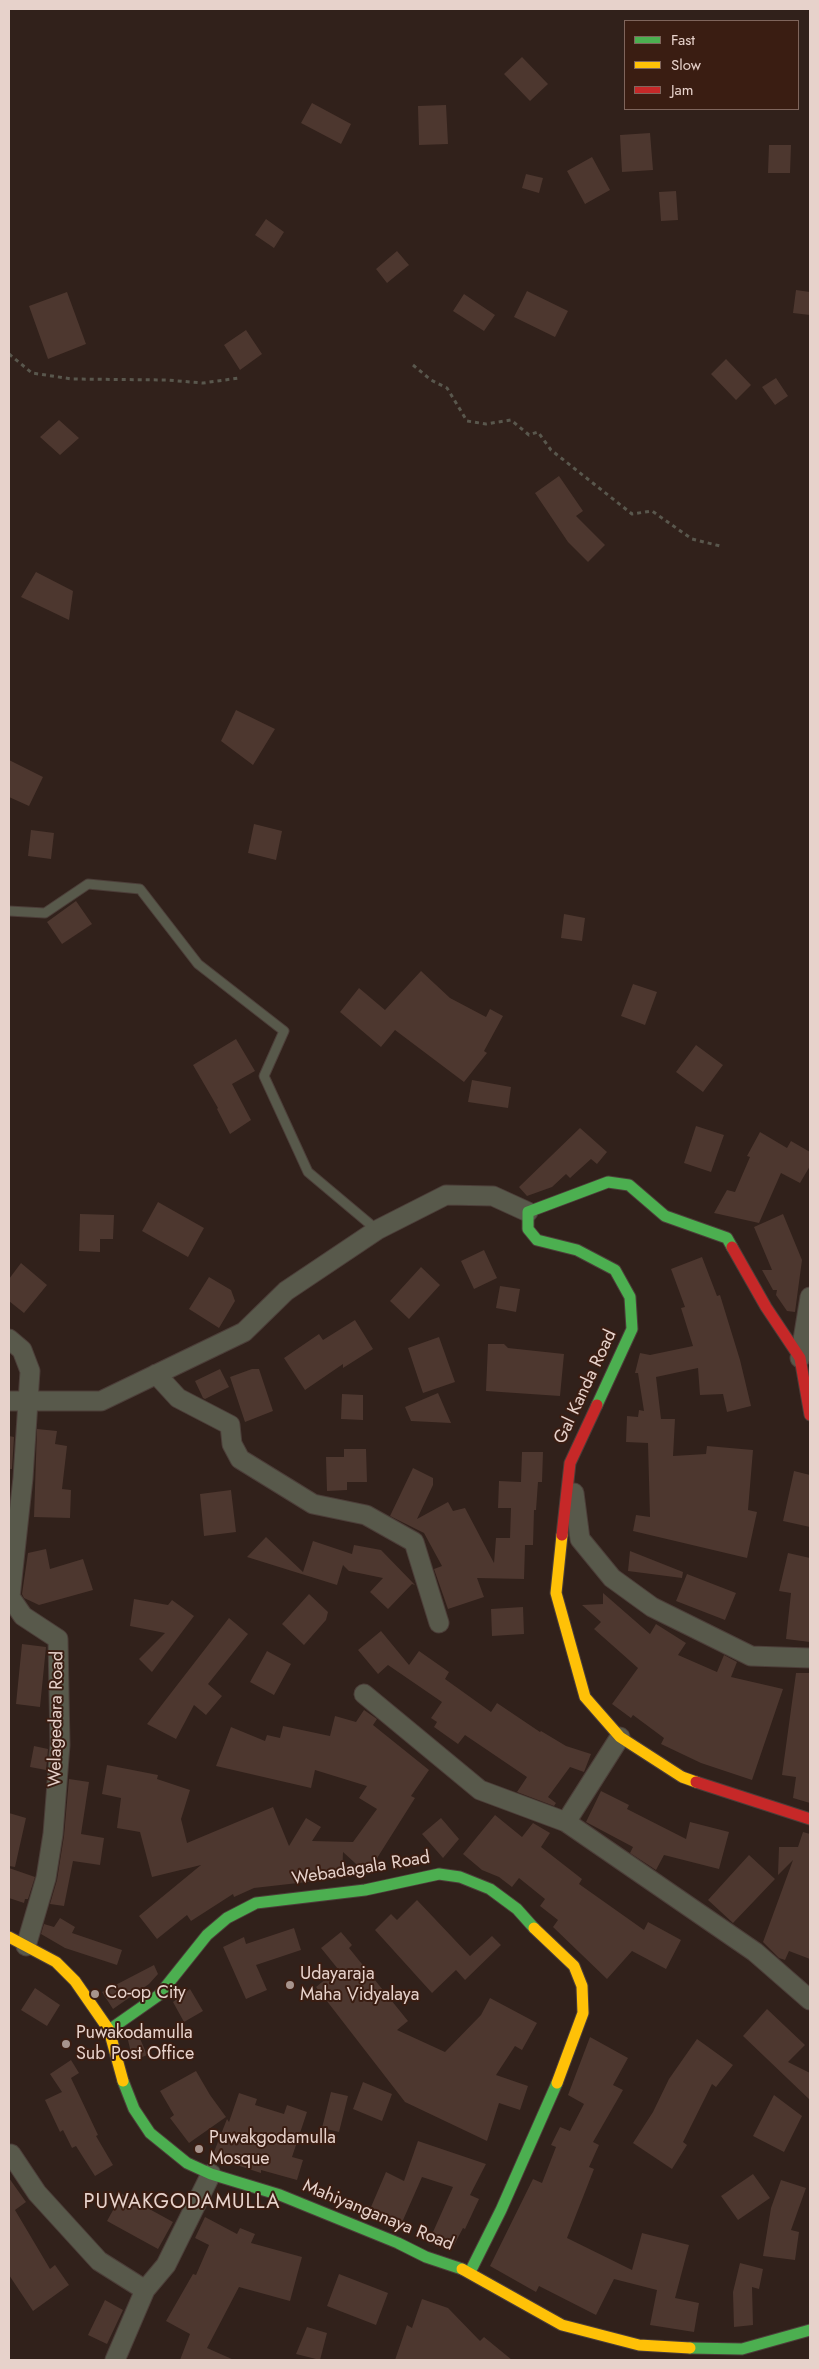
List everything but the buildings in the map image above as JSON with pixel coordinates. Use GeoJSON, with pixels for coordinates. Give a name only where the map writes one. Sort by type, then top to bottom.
{"type":"FeatureCollection","features":[{"type":"Feature","properties":{"kind":"street"},"geometry":{"type":"LineString","coordinates":[[9,1401],[100,1402],[244,1332],[286,1290],[377,1230],[446,1194],[493,1196],[528,1212],[608,1182],[629,1185],[665,1216],[727,1238],[766,1306],[800,1358]]}},
{"type":"Feature","properties":{"kind":"street","name":"Gal Kanda Road"},"geometry":{"type":"LineString","coordinates":[[528,1212],[528,1229],[537,1240],[577,1250],[615,1270],[630,1297],[632,1330],[570,1463],[556,1593],[586,1697],[620,1736],[682,1777],[810,1819]]}},
{"type":"Feature","properties":{"kind":"street"},"geometry":{"type":"LineString","coordinates":[[810,1298],[800,1358],[810,1414]]}},
{"type":"Feature","properties":{"kind":"street","name":"Welagedara Road"},"geometry":{"type":"LineString","coordinates":[[9,1339],[22,1350],[30,1371],[29,1402],[10,1597],[24,1616],[58,1639],[60,1745],[54,1834],[46,1878],[26,1946]]}},
{"type":"Feature","properties":{"kind":"street"},"geometry":{"type":"LineString","coordinates":[[156,1374],[178,1398],[230,1425],[232,1444],[240,1459],[313,1504],[366,1515],[414,1542],[439,1623]]}},
{"type":"Feature","properties":{"kind":"street"},"geometry":{"type":"LineString","coordinates":[[570,1463],[580,1539],[612,1578],[652,1607],[751,1656],[810,1658]]}},
{"type":"Feature","properties":{"kind":"street"},"geometry":{"type":"LineString","coordinates":[[364,1694],[480,1790],[566,1822],[755,1952],[810,2000]]}},
{"type":"Feature","properties":{"kind":"street"},"geometry":{"type":"LineString","coordinates":[[566,1822],[620,1736]]}},
{"type":"Feature","properties":{"kind":"street","name":"Webadagala Road"},"geometry":{"type":"LineString","coordinates":[[110,2030],[158,1995],[175,1977],[207,1935],[227,1918],[256,1903],[365,1890],[439,1874],[460,1877],[490,1889],[517,1909],[544,1939],[574,1966],[582,1986],[583,2014],[556,2086],[501,2210],[470,2272]]}},
{"type":"Feature","properties":{"kind":"street","name":"Mahiyanganaya Road"},"geometry":{"type":"LineString","coordinates":[[9,1938],[56,1962],[69,1975],[110,2030],[118,2069],[134,2109],[150,2133],[187,2163],[211,2174],[280,2194],[398,2242],[426,2257],[470,2272],[562,2326],[639,2345],[742,2349],[810,2330]]}},
{"type":"Feature","properties":{"kind":"street"},"geometry":{"type":"LineString","coordinates":[[11,2154],[37,2193],[99,2261],[145,2290]]}},
{"type":"Feature","properties":{"kind":"street"},"geometry":{"type":"LineString","coordinates":[[115,2360],[145,2290],[166,2265],[211,2174]]}},
{"type":"Feature","properties":{"kind":"lane"},"geometry":{"type":"LineString","coordinates":[[9,911],[45,912],[88,884],[140,890],[198,964],[284,1031],[264,1076],[308,1172],[377,1230]]}},
{"type":"Feature","properties":{"kind":"path"},"geometry":{"type":"LineString","coordinates":[[9,354],[32,373],[72,379],[167,380],[188,383],[239,378]]}},
{"type":"Feature","properties":{"kind":"path"},"geometry":{"type":"LineString","coordinates":[[413,365],[431,380],[448,388],[467,420],[486,424],[511,420],[529,435],[538,432],[551,450],[632,514],[652,512],[692,539],[720,546]]}},
{"type":"Feature","properties":{"kind":"traffic: fast"},"geometry":{"type":"LineString","coordinates":[[597,1405],[632,1329],[630,1297],[615,1270],[577,1250],[537,1240],[528,1229],[528,1212],[608,1182],[629,1185],[665,1216],[727,1238],[732,1247]]}},
{"type":"Feature","properties":{"kind":"traffic: fast"},"geometry":{"type":"LineString","coordinates":[[109,2030],[159,1995],[207,1935],[227,1918],[256,1903],[365,1890],[439,1874],[460,1877],[490,1889],[517,1909],[534,1928]]}},
{"type":"Feature","properties":{"kind":"traffic: fast"},"geometry":{"type":"LineString","coordinates":[[123,2081],[134,2109],[150,2133],[187,2163],[211,2174],[280,2195],[398,2243],[426,2257],[462,2269]]}},
{"type":"Feature","properties":{"kind":"traffic: fast"},"geometry":{"type":"LineString","coordinates":[[470,2272],[501,2210],[557,2083]]}},
{"type":"Feature","properties":{"kind":"traffic: fast"},"geometry":{"type":"LineString","coordinates":[[690,2348],[742,2349],[810,2330]]}},
{"type":"Feature","properties":{"kind":"traffic: slow"},"geometry":{"type":"LineString","coordinates":[[562,1535],[556,1593],[585,1697],[620,1737],[682,1777],[696,1782]]}},
{"type":"Feature","properties":{"kind":"traffic: slow"},"geometry":{"type":"LineString","coordinates":[[534,1928],[574,1966],[582,1986],[583,2013],[557,2083]]}},
{"type":"Feature","properties":{"kind":"traffic: slow"},"geometry":{"type":"LineString","coordinates":[[9,1937],[56,1962],[75,1981],[109,2030],[123,2081]]}},
{"type":"Feature","properties":{"kind":"traffic: slow"},"geometry":{"type":"LineString","coordinates":[[462,2269],[562,2325],[639,2345],[690,2348]]}},
{"type":"Feature","properties":{"kind":"traffic: jam"},"geometry":{"type":"LineString","coordinates":[[732,1247],[766,1307],[800,1358],[810,1415]]}},
{"type":"Feature","properties":{"kind":"traffic: jam"},"geometry":{"type":"LineString","coordinates":[[562,1535],[570,1463],[597,1405]]}},
{"type":"Feature","properties":{"kind":"traffic: jam"},"geometry":{"type":"LineString","coordinates":[[696,1782],[810,1819]]}},
{"type":"Feature","properties":{"kind":"place","name":"Udayaraja Maha Vidyalaya"},"geometry":{"type":"Point","coordinates":[290,1985]}},
{"type":"Feature","properties":{"kind":"place","name":"Co-op City"},"geometry":{"type":"Point","coordinates":[95,1994]}},
{"type":"Feature","properties":{"kind":"place","name":"Puwakodamulla Sub Post Office"},"geometry":{"type":"Point","coordinates":[66,2044]}},
{"type":"Feature","properties":{"kind":"place","name":"Puwakgodamulla Mosque"},"geometry":{"type":"Point","coordinates":[199,2149]}},
{"type":"Feature","properties":{"kind":"district","name":"PUWAKGODAMULLA"},"geometry":{"type":"Point","coordinates":[182,2203]}}]}
